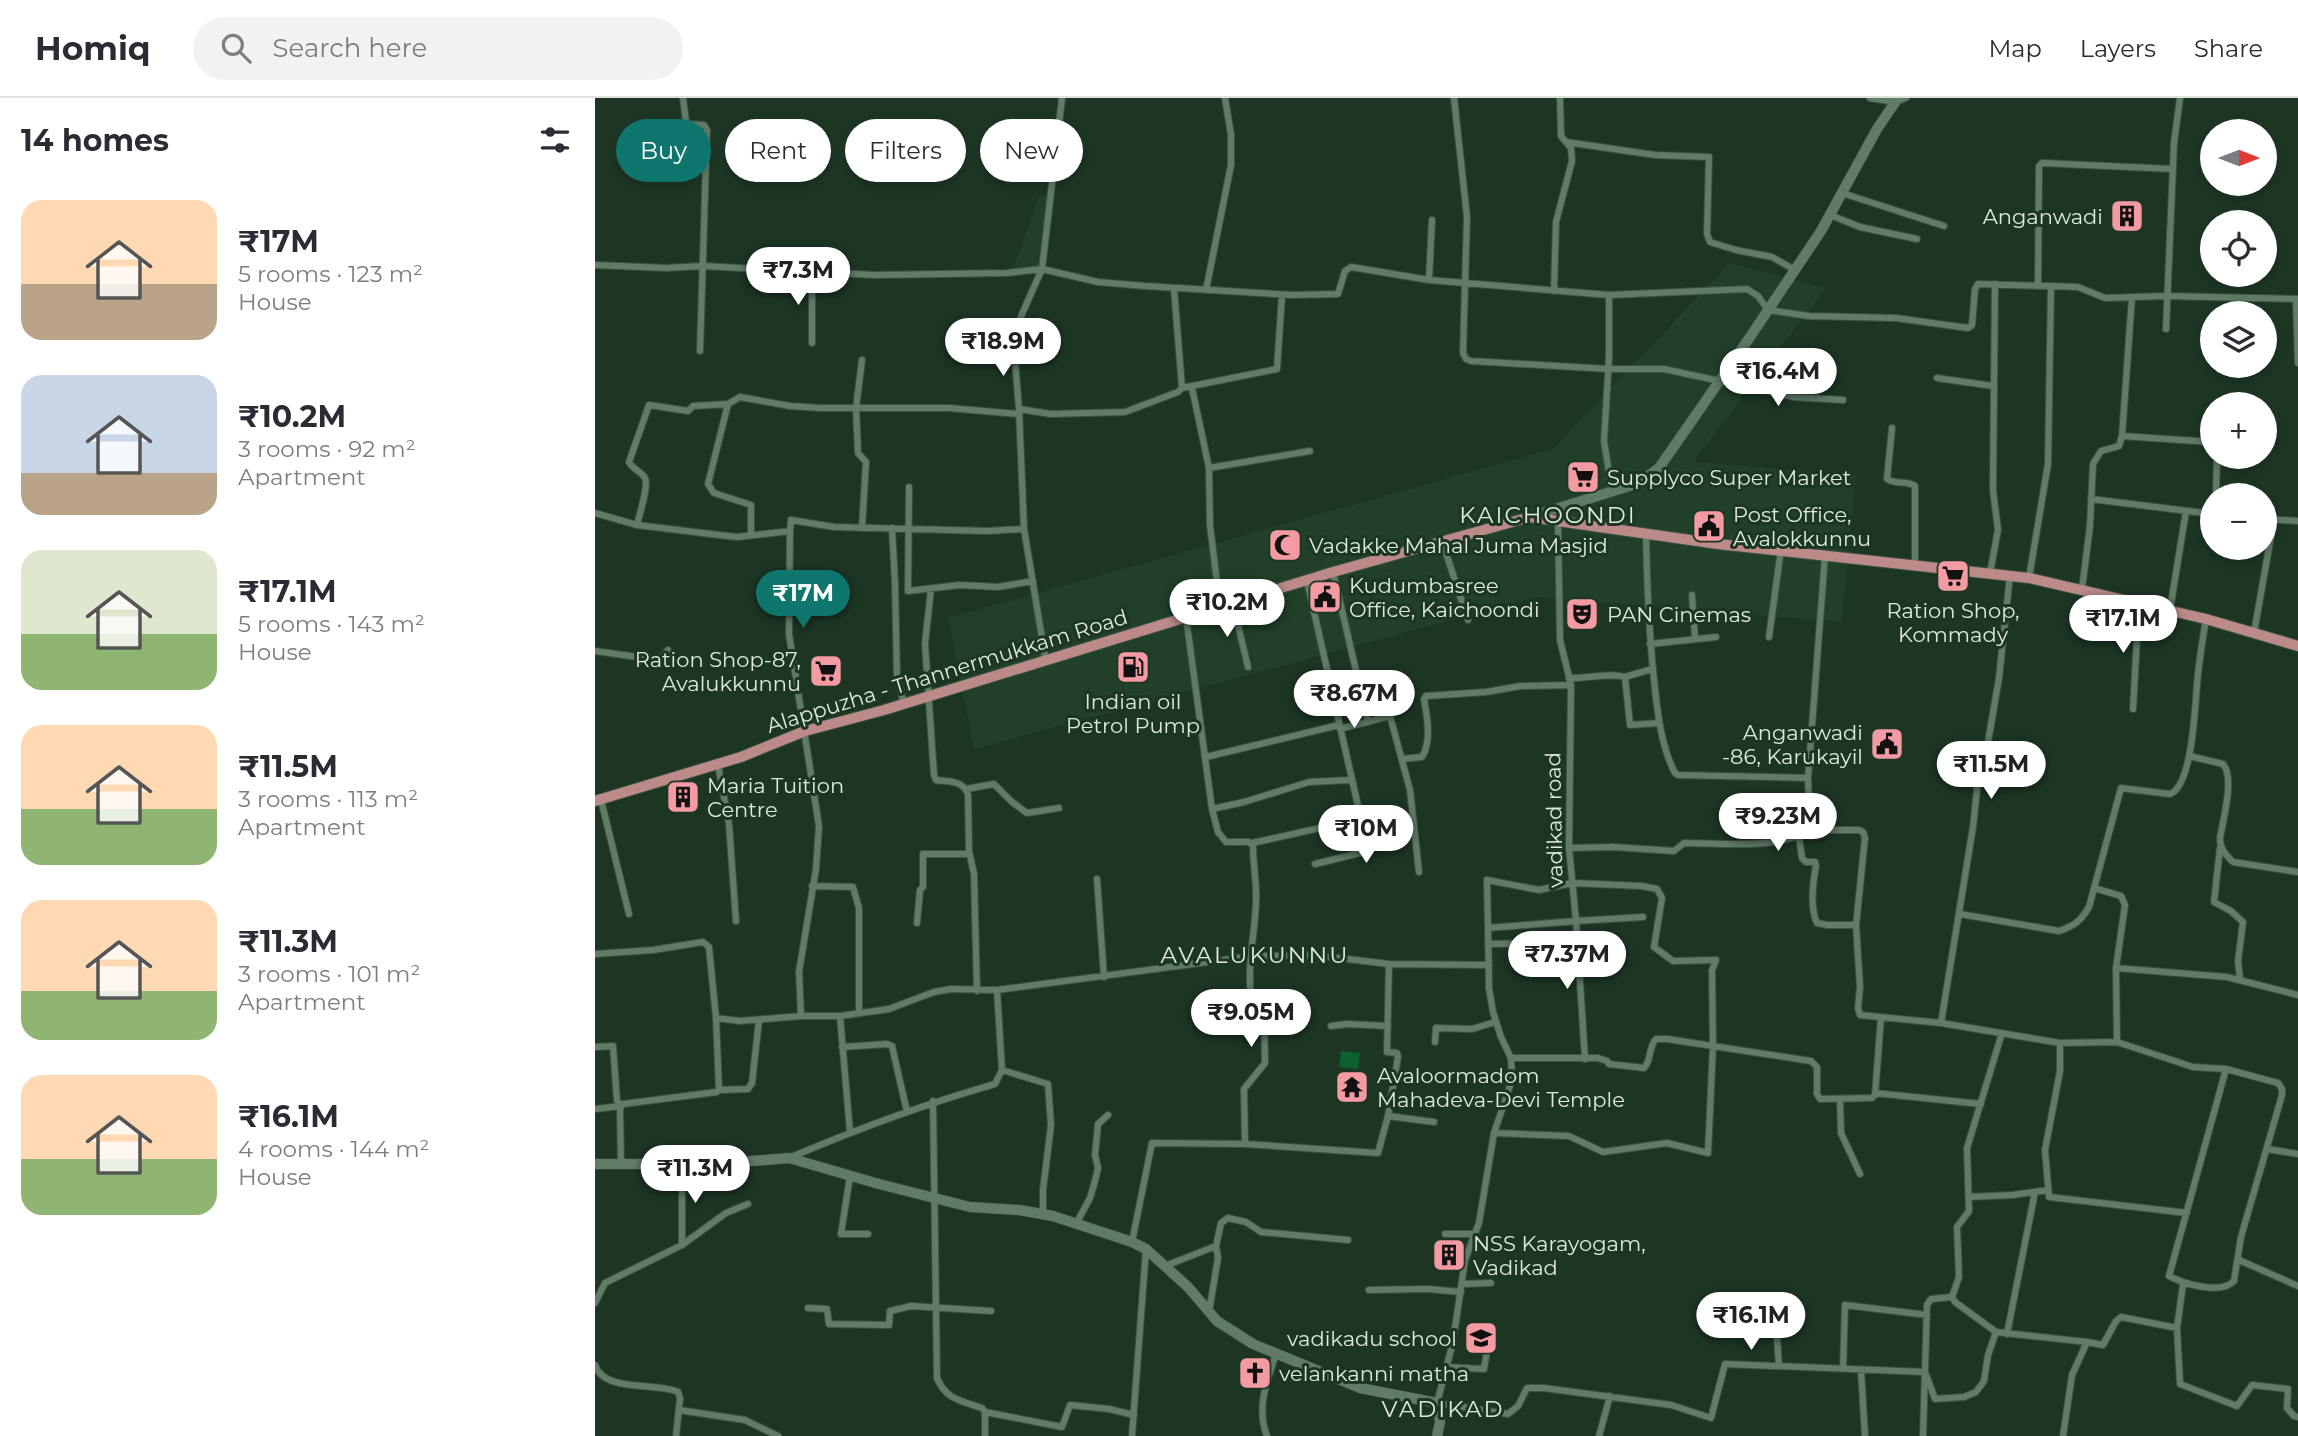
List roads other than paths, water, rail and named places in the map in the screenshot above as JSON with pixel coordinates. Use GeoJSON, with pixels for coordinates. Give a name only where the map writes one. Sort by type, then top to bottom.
{"type":"FeatureCollection","features":[{"type":"Feature","properties":{"kind":"main road"},"geometry":{"type":"LineString","coordinates":[[1530,517],[1639,484],[1651,476],[1679,442],[1795,270],[1830,215],[1877,129],[1897,100]]}},
{"type":"Feature","properties":{"kind":"main road","name":"Alappuzha - Thannermukkam Road"},"geometry":{"type":"LineString","coordinates":[[598,801],[718,765],[805,731],[1046,662],[1333,572],[1530,517],[1718,544],[2029,578],[2206,619],[2298,646]]}},
{"type":"Feature","properties":{"kind":"main road"},"geometry":{"type":"LineString","coordinates":[[595,1164],[682,1165],[789,1158],[970,1207],[1043,1214],[1132,1242],[1146,1249],[1235,1334],[1276,1354],[1360,1388],[1437,1403],[1440,1422],[1437,1436]]}},
{"type":"Feature","properties":{"kind":"street"},"geometry":{"type":"LineString","coordinates":[[683,98],[686,122],[704,125],[707,130],[700,351]]}},
{"type":"Feature","properties":{"kind":"street"},"geometry":{"type":"LineString","coordinates":[[1046,662],[1024,530],[1014,349],[1016,333],[1042,269],[1062,98]]}},
{"type":"Feature","properties":{"kind":"street"},"geometry":{"type":"LineString","coordinates":[[1206,290],[1231,165],[1231,135],[1225,98]]}},
{"type":"Feature","properties":{"kind":"street"},"geometry":{"type":"LineString","coordinates":[[1454,98],[1467,217],[1463,353],[1466,359],[1608,369],[1664,369],[1794,397],[1843,400]]}},
{"type":"Feature","properties":{"kind":"street"},"geometry":{"type":"LineString","coordinates":[[1554,291],[1556,222],[1572,161],[1571,148],[1562,136],[1560,98]]}},
{"type":"Feature","properties":{"kind":"street"},"geometry":{"type":"LineString","coordinates":[[1870,98],[1906,98]]}},
{"type":"Feature","properties":{"kind":"street"},"geometry":{"type":"LineString","coordinates":[[2166,329],[2172,170],[2180,98]]}},
{"type":"Feature","properties":{"kind":"street"},"geometry":{"type":"LineString","coordinates":[[1566,142],[1655,155],[1709,157],[1707,234],[1710,242],[1772,257],[1795,270]]}},
{"type":"Feature","properties":{"kind":"street"},"geometry":{"type":"LineString","coordinates":[[2038,286],[2039,166],[2042,163],[2172,170]]}},
{"type":"Feature","properties":{"kind":"street"},"geometry":{"type":"LineString","coordinates":[[1842,193],[1944,226]]}},
{"type":"Feature","properties":{"kind":"street"},"geometry":{"type":"LineString","coordinates":[[1830,215],[1860,227],[1917,239]]}},
{"type":"Feature","properties":{"kind":"street"},"geometry":{"type":"LineString","coordinates":[[1429,280],[1432,220]]}},
{"type":"Feature","properties":{"kind":"street"},"geometry":{"type":"LineString","coordinates":[[595,265],[666,268],[702,266],[875,275],[1007,273],[1042,269],[1098,282],[1282,295],[1335,295],[1339,292],[1345,271],[1351,267],[1429,280],[1609,295],[1747,289],[1758,296],[1768,310],[1809,316],[1896,318],[1968,328],[1972,325],[1976,285],[2078,287],[2105,298],[2167,296],[2297,299],[2298,363]]}},
{"type":"Feature","properties":{"kind":"street"},"geometry":{"type":"LineString","coordinates":[[812,271],[812,343]]}},
{"type":"Feature","properties":{"kind":"street"},"geometry":{"type":"LineString","coordinates":[[1990,573],[1998,530],[1993,490],[1996,284]]}},
{"type":"Feature","properties":{"kind":"street"},"geometry":{"type":"LineString","coordinates":[[2029,578],[2048,464],[2051,286]]}},
{"type":"Feature","properties":{"kind":"street"},"geometry":{"type":"LineString","coordinates":[[1174,288],[1182,388]]}},
{"type":"Feature","properties":{"kind":"street"},"geometry":{"type":"LineString","coordinates":[[637,525],[646,484],[643,475],[630,466],[629,461],[647,407],[651,405],[685,412],[697,405],[728,404],[740,397],[790,406],[949,408],[1051,414],[1125,412],[1178,392],[1182,388],[1277,369],[1282,295]]}},
{"type":"Feature","properties":{"kind":"street"},"geometry":{"type":"LineString","coordinates":[[1609,295],[1604,441],[1612,491]]}},
{"type":"Feature","properties":{"kind":"street"},"geometry":{"type":"LineString","coordinates":[[2082,589],[2091,526],[2092,464],[2101,451],[2119,446],[2122,436],[2132,297]]}},
{"type":"Feature","properties":{"kind":"street"},"geometry":{"type":"LineString","coordinates":[[862,360],[856,408],[858,453],[866,462],[862,528]]}},
{"type":"Feature","properties":{"kind":"street"},"geometry":{"type":"LineString","coordinates":[[1937,378],[1993,386]]}},
{"type":"Feature","properties":{"kind":"street"},"geometry":{"type":"LineString","coordinates":[[1192,388],[1209,468],[1210,525],[1220,607]]}},
{"type":"Feature","properties":{"kind":"street"},"geometry":{"type":"LineString","coordinates":[[728,404],[708,484],[714,493],[751,505],[751,536]]}},
{"type":"Feature","properties":{"kind":"street"},"geometry":{"type":"LineString","coordinates":[[1892,428],[1887,479],[1916,486],[1916,565]]}},
{"type":"Feature","properties":{"kind":"street"},"geometry":{"type":"LineString","coordinates":[[2122,436],[2200,441]]}},
{"type":"Feature","properties":{"kind":"street"},"geometry":{"type":"LineString","coordinates":[[1209,468],[1310,451]]}},
{"type":"Feature","properties":{"kind":"street"},"geometry":{"type":"LineString","coordinates":[[909,487],[908,592],[960,585],[998,587],[1033,581]]}},
{"type":"Feature","properties":{"kind":"street"},"geometry":{"type":"LineString","coordinates":[[2091,499],[2200,513]]}},
{"type":"Feature","properties":{"kind":"street"},"geometry":{"type":"LineString","coordinates":[[2170,610],[2186,511]]}},
{"type":"Feature","properties":{"kind":"street"},"geometry":{"type":"LineString","coordinates":[[595,513],[637,525],[728,536],[790,531]]}},
{"type":"Feature","properties":{"kind":"street"},"geometry":{"type":"LineString","coordinates":[[2277,519],[2298,521]]}},
{"type":"Feature","properties":{"kind":"street"},"geometry":{"type":"LineString","coordinates":[[801,1016],[799,972],[816,869],[818,826],[789,634],[791,520],[834,527],[1024,530]]}},
{"type":"Feature","properties":{"kind":"street","name":"vadikad road"},"geometry":{"type":"LineString","coordinates":[[1559,521],[1560,640],[1570,682],[1569,848],[1585,1059]]}},
{"type":"Feature","properties":{"kind":"street"},"geometry":{"type":"LineString","coordinates":[[891,528],[897,677],[904,704]]}},
{"type":"Feature","properties":{"kind":"street"},"geometry":{"type":"LineString","coordinates":[[1646,534],[1647,608],[1652,669],[1659,723],[1671,766],[1678,775],[1808,779]]}},
{"type":"Feature","properties":{"kind":"street"},"geometry":{"type":"LineString","coordinates":[[1442,541],[1468,620]]}},
{"type":"Feature","properties":{"kind":"street"},"geometry":{"type":"LineString","coordinates":[[1769,637],[1781,550]]}},
{"type":"Feature","properties":{"kind":"street"},"geometry":{"type":"LineString","coordinates":[[1810,830],[1808,779],[1825,556]]}},
{"type":"Feature","properties":{"kind":"street"},"geometry":{"type":"LineString","coordinates":[[2253,633],[2266,560]]}},
{"type":"Feature","properties":{"kind":"street"},"geometry":{"type":"LineString","coordinates":[[1333,572],[1368,722]]}},
{"type":"Feature","properties":{"kind":"street"},"geometry":{"type":"LineString","coordinates":[[1941,1023],[1978,796],[1980,762],[1988,742],[2000,666],[2010,575]]}},
{"type":"Feature","properties":{"kind":"street"},"geometry":{"type":"LineString","coordinates":[[1307,581],[1361,819],[1360,853],[1315,864]]}},
{"type":"Feature","properties":{"kind":"street"},"geometry":{"type":"LineString","coordinates":[[931,589],[925,644],[935,778],[961,783],[966,789],[969,853],[975,874],[977,991]]}},
{"type":"Feature","properties":{"kind":"street"},"geometry":{"type":"LineString","coordinates":[[1692,595],[1695,639]]}},
{"type":"Feature","properties":{"kind":"street"},"geometry":{"type":"LineString","coordinates":[[2133,709],[2139,603]]}},
{"type":"Feature","properties":{"kind":"street"},"geometry":{"type":"LineString","coordinates":[[1233,604],[1248,667]]}},
{"type":"Feature","properties":{"kind":"street"},"geometry":{"type":"LineString","coordinates":[[1186,617],[1212,809],[1222,839],[1228,842],[1252,843],[1361,819]]}},
{"type":"Feature","properties":{"kind":"street"},"geometry":{"type":"LineString","coordinates":[[1959,914],[2059,931],[2074,926],[2083,918],[2089,907],[2121,788],[2170,794],[2176,792],[2189,756],[2206,619]]}},
{"type":"Feature","properties":{"kind":"street"},"geometry":{"type":"LineString","coordinates":[[1650,644],[1716,637]]}},
{"type":"Feature","properties":{"kind":"street"},"geometry":{"type":"LineString","coordinates":[[595,651],[659,660],[668,650]]}},
{"type":"Feature","properties":{"kind":"street"},"geometry":{"type":"LineString","coordinates":[[1402,759],[1422,757],[1425,753],[1426,696],[1476,693],[1618,675],[1625,677],[1652,669]]}},
{"type":"Feature","properties":{"kind":"street"},"geometry":{"type":"LineString","coordinates":[[1625,677],[1630,725],[1659,723]]}},
{"type":"Feature","properties":{"kind":"street"},"geometry":{"type":"LineString","coordinates":[[1206,757],[1390,716],[1412,798],[1419,872]]}},
{"type":"Feature","properties":{"kind":"street"},"geometry":{"type":"LineString","coordinates":[[2189,756],[2223,764],[2227,768],[2229,778],[2214,902],[2231,911],[2243,922],[2238,961],[2240,980]]}},
{"type":"Feature","properties":{"kind":"street"},"geometry":{"type":"LineString","coordinates":[[718,765],[729,824],[736,920]]}},
{"type":"Feature","properties":{"kind":"street"},"geometry":{"type":"LineString","coordinates":[[1212,809],[1309,782],[1350,780]]}},
{"type":"Feature","properties":{"kind":"street"},"geometry":{"type":"LineString","coordinates":[[966,789],[994,784],[1011,802],[1027,813],[1059,808]]}},
{"type":"Feature","properties":{"kind":"street"},"geometry":{"type":"LineString","coordinates":[[598,801],[629,914]]}},
{"type":"Feature","properties":{"kind":"street"},"geometry":{"type":"LineString","coordinates":[[1569,848],[1613,847],[1674,851],[1684,843],[1754,843],[1800,837],[1810,830],[1863,832],[1863,866],[1856,925],[1860,1015],[1941,1023],[2060,1043],[2117,1042],[2193,1067],[2226,1069],[2278,1083],[2282,1089],[2241,1237],[2235,1281],[2230,1286],[2220,1288],[2182,1284],[2169,1276],[2226,1069]]}},
{"type":"Feature","properties":{"kind":"street"},"geometry":{"type":"LineString","coordinates":[[1800,837],[1802,858],[1806,862],[1815,862],[1814,907],[1817,923],[1856,925]]}},
{"type":"Feature","properties":{"kind":"street"},"geometry":{"type":"LineString","coordinates":[[1245,1144],[1244,1089],[1265,1063],[1264,1007],[1261,1001],[1251,996],[1249,976],[1257,898],[1252,843]]}},
{"type":"Feature","properties":{"kind":"street"},"geometry":{"type":"LineString","coordinates":[[2220,847],[2233,862],[2298,872]]}},
{"type":"Feature","properties":{"kind":"street"},"geometry":{"type":"LineString","coordinates":[[917,923],[920,890],[923,887],[923,854],[969,853]]}},
{"type":"Feature","properties":{"kind":"street"},"geometry":{"type":"LineString","coordinates":[[1097,879],[1104,977]]}},
{"type":"Feature","properties":{"kind":"street"},"geometry":{"type":"LineString","coordinates":[[1494,1133],[1569,1136],[1603,1152],[1667,1143],[1707,1153],[1713,1046],[1713,970],[1716,960],[1673,961],[1654,947],[1662,898],[1657,889],[1572,883],[1539,890],[1487,880],[1489,965],[1495,1022],[1511,1058],[1512,1080],[1494,1133],[1479,1223],[1465,1260],[1453,1342],[1437,1403],[1508,1413],[1518,1406],[1527,1388],[1671,1405],[1711,1418],[1725,1364],[1924,1372]]}},
{"type":"Feature","properties":{"kind":"street"},"geometry":{"type":"LineString","coordinates":[[812,886],[853,887],[859,908],[859,1013]]}},
{"type":"Feature","properties":{"kind":"street"},"geometry":{"type":"LineString","coordinates":[[2094,888],[2121,896],[2124,901],[2116,968],[2117,1042]]}},
{"type":"Feature","properties":{"kind":"street"},"geometry":{"type":"LineString","coordinates":[[1488,928],[1643,917]]}},
{"type":"Feature","properties":{"kind":"street"},"geometry":{"type":"LineString","coordinates":[[595,952],[653,950],[706,943],[716,1018],[719,1090]]}},
{"type":"Feature","properties":{"kind":"street"},"geometry":{"type":"LineString","coordinates":[[1488,944],[1552,943],[1579,966]]}},
{"type":"Feature","properties":{"kind":"street"},"geometry":{"type":"LineString","coordinates":[[716,1018],[759,1020],[801,1016],[840,1017],[889,1009],[934,992],[951,989],[997,990],[1104,977],[1223,958],[1314,955],[1389,964],[1489,965]]}},
{"type":"Feature","properties":{"kind":"street"},"geometry":{"type":"LineString","coordinates":[[1132,1242],[1152,1143],[1245,1144],[1378,1153],[1388,1116],[1398,1057],[1397,1053],[1387,1052],[1389,964]]}},
{"type":"Feature","properties":{"kind":"street"},"geometry":{"type":"LineString","coordinates":[[2116,968],[2240,980],[2298,995]]}},
{"type":"Feature","properties":{"kind":"street"},"geometry":{"type":"LineString","coordinates":[[789,1158],[933,1101],[995,1084],[1002,1070],[997,990]]}},
{"type":"Feature","properties":{"kind":"street"},"geometry":{"type":"LineString","coordinates":[[840,1017],[850,1132]]}},
{"type":"Feature","properties":{"kind":"street"},"geometry":{"type":"LineString","coordinates":[[1511,1058],[1598,1058],[1609,1064],[1644,1068],[1649,1062],[1655,1039],[1811,1061],[1817,1067],[1818,1097],[1823,1100],[1872,1098],[1875,1093],[1881,1017]]}},
{"type":"Feature","properties":{"kind":"street"},"geometry":{"type":"LineString","coordinates":[[595,1109],[719,1090],[748,1089],[752,1083],[759,1020]]}},
{"type":"Feature","properties":{"kind":"street"},"geometry":{"type":"LineString","coordinates":[[1435,1042],[1436,1028],[1472,1029],[1495,1022]]}},
{"type":"Feature","properties":{"kind":"street"},"geometry":{"type":"LineString","coordinates":[[1331,1026],[1386,1026]]}},
{"type":"Feature","properties":{"kind":"street"},"geometry":{"type":"LineString","coordinates":[[1952,1297],[1959,1276],[1955,1235],[1957,1227],[1969,1211],[1967,1148],[2002,1033]]}},
{"type":"Feature","properties":{"kind":"street"},"geometry":{"type":"LineString","coordinates":[[2060,1043],[2060,1070],[2045,1150],[2049,1197],[2187,1213]]}},
{"type":"Feature","properties":{"kind":"street"},"geometry":{"type":"LineString","coordinates":[[842,1047],[887,1044],[893,1046],[907,1112]]}},
{"type":"Feature","properties":{"kind":"street"},"geometry":{"type":"LineString","coordinates":[[595,1047],[613,1046],[617,1101],[621,1105],[621,1165]]}},
{"type":"Feature","properties":{"kind":"street"},"geometry":{"type":"LineString","coordinates":[[1002,1070],[1048,1084],[1051,1125],[1043,1214]]}},
{"type":"Feature","properties":{"kind":"street"},"geometry":{"type":"LineString","coordinates":[[1875,1093],[1981,1104]]}},
{"type":"Feature","properties":{"kind":"street"},"geometry":{"type":"LineString","coordinates":[[1840,1099],[1841,1133],[1860,1174]]}},
{"type":"Feature","properties":{"kind":"street"},"geometry":{"type":"LineString","coordinates":[[933,1101],[937,1378],[941,1389],[947,1395],[985,1412],[1062,1427],[1070,1405],[1134,1415]]}},
{"type":"Feature","properties":{"kind":"street"},"geometry":{"type":"LineString","coordinates":[[1076,1224],[1090,1198],[1098,1168],[1095,1155],[1098,1124],[1108,1115]]}},
{"type":"Feature","properties":{"kind":"street"},"geometry":{"type":"LineString","coordinates":[[1388,1116],[1434,1122]]}},
{"type":"Feature","properties":{"kind":"street"},"geometry":{"type":"LineString","coordinates":[[2267,1149],[2298,1154]]}},
{"type":"Feature","properties":{"kind":"street"},"geometry":{"type":"LineString","coordinates":[[682,1165],[682,1245]]}},
{"type":"Feature","properties":{"kind":"street"},"geometry":{"type":"LineString","coordinates":[[850,1176],[841,1234],[867,1234]]}},
{"type":"Feature","properties":{"kind":"street"},"geometry":{"type":"LineString","coordinates":[[1969,1197],[2048,1190]]}},
{"type":"Feature","properties":{"kind":"street"},"geometry":{"type":"LineString","coordinates":[[2007,1334],[2035,1192]]}},
{"type":"Feature","properties":{"kind":"street"},"geometry":{"type":"LineString","coordinates":[[595,1303],[605,1283],[682,1245],[726,1213],[748,1204]]}},
{"type":"Feature","properties":{"kind":"street"},"geometry":{"type":"LineString","coordinates":[[1209,1312],[1218,1258],[1216,1246],[1221,1223],[1228,1218],[1247,1222],[1261,1232],[1348,1240]]}},
{"type":"Feature","properties":{"kind":"street"},"geometry":{"type":"LineString","coordinates":[[1444,1234],[1475,1234]]}},
{"type":"Feature","properties":{"kind":"street"},"geometry":{"type":"LineString","coordinates":[[1165,1266],[1216,1246]]}},
{"type":"Feature","properties":{"kind":"street"},"geometry":{"type":"LineString","coordinates":[[1132,1436],[1146,1249]]}},
{"type":"Feature","properties":{"kind":"street"},"geometry":{"type":"LineString","coordinates":[[2239,1259],[2298,1286]]}},
{"type":"Feature","properties":{"kind":"street"},"geometry":{"type":"LineString","coordinates":[[1369,1290],[1461,1288],[1491,1283]]}},
{"type":"Feature","properties":{"kind":"street"},"geometry":{"type":"LineString","coordinates":[[2182,1284],[2177,1328],[2180,1384],[2237,1406],[2252,1385],[2288,1389],[2287,1408],[2298,1417]]}},
{"type":"Feature","properties":{"kind":"street"},"geometry":{"type":"LineString","coordinates":[[1923,1436],[1927,1305],[1931,1299],[1952,1297],[1996,1332],[2007,1334],[2103,1345],[2121,1317],[2177,1328]]}},
{"type":"Feature","properties":{"kind":"street"},"geometry":{"type":"LineString","coordinates":[[1843,1369],[1845,1305],[1927,1315]]}},
{"type":"Feature","properties":{"kind":"street"},"geometry":{"type":"LineString","coordinates":[[808,1308],[827,1310],[829,1324],[889,1325],[890,1311],[911,1306],[991,1311]]}},
{"type":"Feature","properties":{"kind":"street"},"geometry":{"type":"LineString","coordinates":[[1776,1324],[1779,1366]]}},
{"type":"Feature","properties":{"kind":"street"},"geometry":{"type":"LineString","coordinates":[[1924,1372],[1935,1399],[1964,1397],[1976,1392],[1984,1381],[1988,1355],[1996,1332]]}},
{"type":"Feature","properties":{"kind":"street"},"geometry":{"type":"LineString","coordinates":[[1446,1367],[1484,1369],[1489,1339]]}},
{"type":"Feature","properties":{"kind":"street"},"geometry":{"type":"LineString","coordinates":[[2063,1436],[2072,1375],[2087,1342]]}},
{"type":"Feature","properties":{"kind":"street"},"geometry":{"type":"LineString","coordinates":[[1267,1436],[1262,1422],[1264,1392],[1276,1354]]}},
{"type":"Feature","properties":{"kind":"street"},"geometry":{"type":"LineString","coordinates":[[595,1365],[597,1371],[606,1379],[622,1384],[674,1390],[680,1398],[676,1436]]}},
{"type":"Feature","properties":{"kind":"street"},"geometry":{"type":"LineString","coordinates":[[1861,1370],[1864,1436]]}},
{"type":"Feature","properties":{"kind":"street"},"geometry":{"type":"LineString","coordinates":[[1599,1436],[1610,1396]]}},
{"type":"Feature","properties":{"kind":"street"},"geometry":{"type":"LineString","coordinates":[[678,1410],[745,1420],[778,1436]]}},
{"type":"Feature","properties":{"kind":"street"},"geometry":{"type":"LineString","coordinates":[[985,1412],[985,1436]]}},
{"type":"Feature","properties":{"kind":"place","name":"Anganwadi"},"geometry":{"type":"Point","coordinates":[2127,216]}},
{"type":"Feature","properties":{"kind":"place","name":"Supplyco Super Market"},"geometry":{"type":"Point","coordinates":[1583,477]}},
{"type":"Feature","properties":{"kind":"place","name":"Post Office, Avalokkunnu"},"geometry":{"type":"Point","coordinates":[1709,526]}},
{"type":"Feature","properties":{"kind":"place","name":"Vadakke Mahal Juma Masjid"},"geometry":{"type":"Point","coordinates":[1285,545]}},
{"type":"Feature","properties":{"kind":"place","name":"Ration Shop, Kommady"},"geometry":{"type":"Point","coordinates":[1953,576]}},
{"type":"Feature","properties":{"kind":"place","name":"Kudumbasree Office, Kaichoondi"},"geometry":{"type":"Point","coordinates":[1325,597]}},
{"type":"Feature","properties":{"kind":"place","name":"PAN Cinemas"},"geometry":{"type":"Point","coordinates":[1582,614]}},
{"type":"Feature","properties":{"kind":"place","name":"Indian oil Petrol Pump"},"geometry":{"type":"Point","coordinates":[1133,667]}},
{"type":"Feature","properties":{"kind":"place","name":"Ration Shop-87, Avalukkunnu"},"geometry":{"type":"Point","coordinates":[826,671]}},
{"type":"Feature","properties":{"kind":"place","name":"Anganwadi -86, Karukayil"},"geometry":{"type":"Point","coordinates":[1887,744]}},
{"type":"Feature","properties":{"kind":"place","name":"Maria Tuition Centre"},"geometry":{"type":"Point","coordinates":[683,797]}},
{"type":"Feature","properties":{"kind":"place","name":"Avaloormadom Mahadeva-Devi Temple"},"geometry":{"type":"Point","coordinates":[1352,1087]}},
{"type":"Feature","properties":{"kind":"place","name":"NSS Karayogam, Vadikad"},"geometry":{"type":"Point","coordinates":[1449,1255]}},
{"type":"Feature","properties":{"kind":"place","name":"vadikadu school"},"geometry":{"type":"Point","coordinates":[1481,1338]}},
{"type":"Feature","properties":{"kind":"place","name":"velankanni matha"},"geometry":{"type":"Point","coordinates":[1255,1373]}},
{"type":"Feature","properties":{"kind":"district","name":"KAICHOONDI"},"geometry":{"type":"Point","coordinates":[1548,515]}},
{"type":"Feature","properties":{"kind":"district","name":"AVALUKUNNU"},"geometry":{"type":"Point","coordinates":[1255,955]}},
{"type":"Feature","properties":{"kind":"district","name":"VADIKAD"},"geometry":{"type":"Point","coordinates":[1443,1409]}}]}
